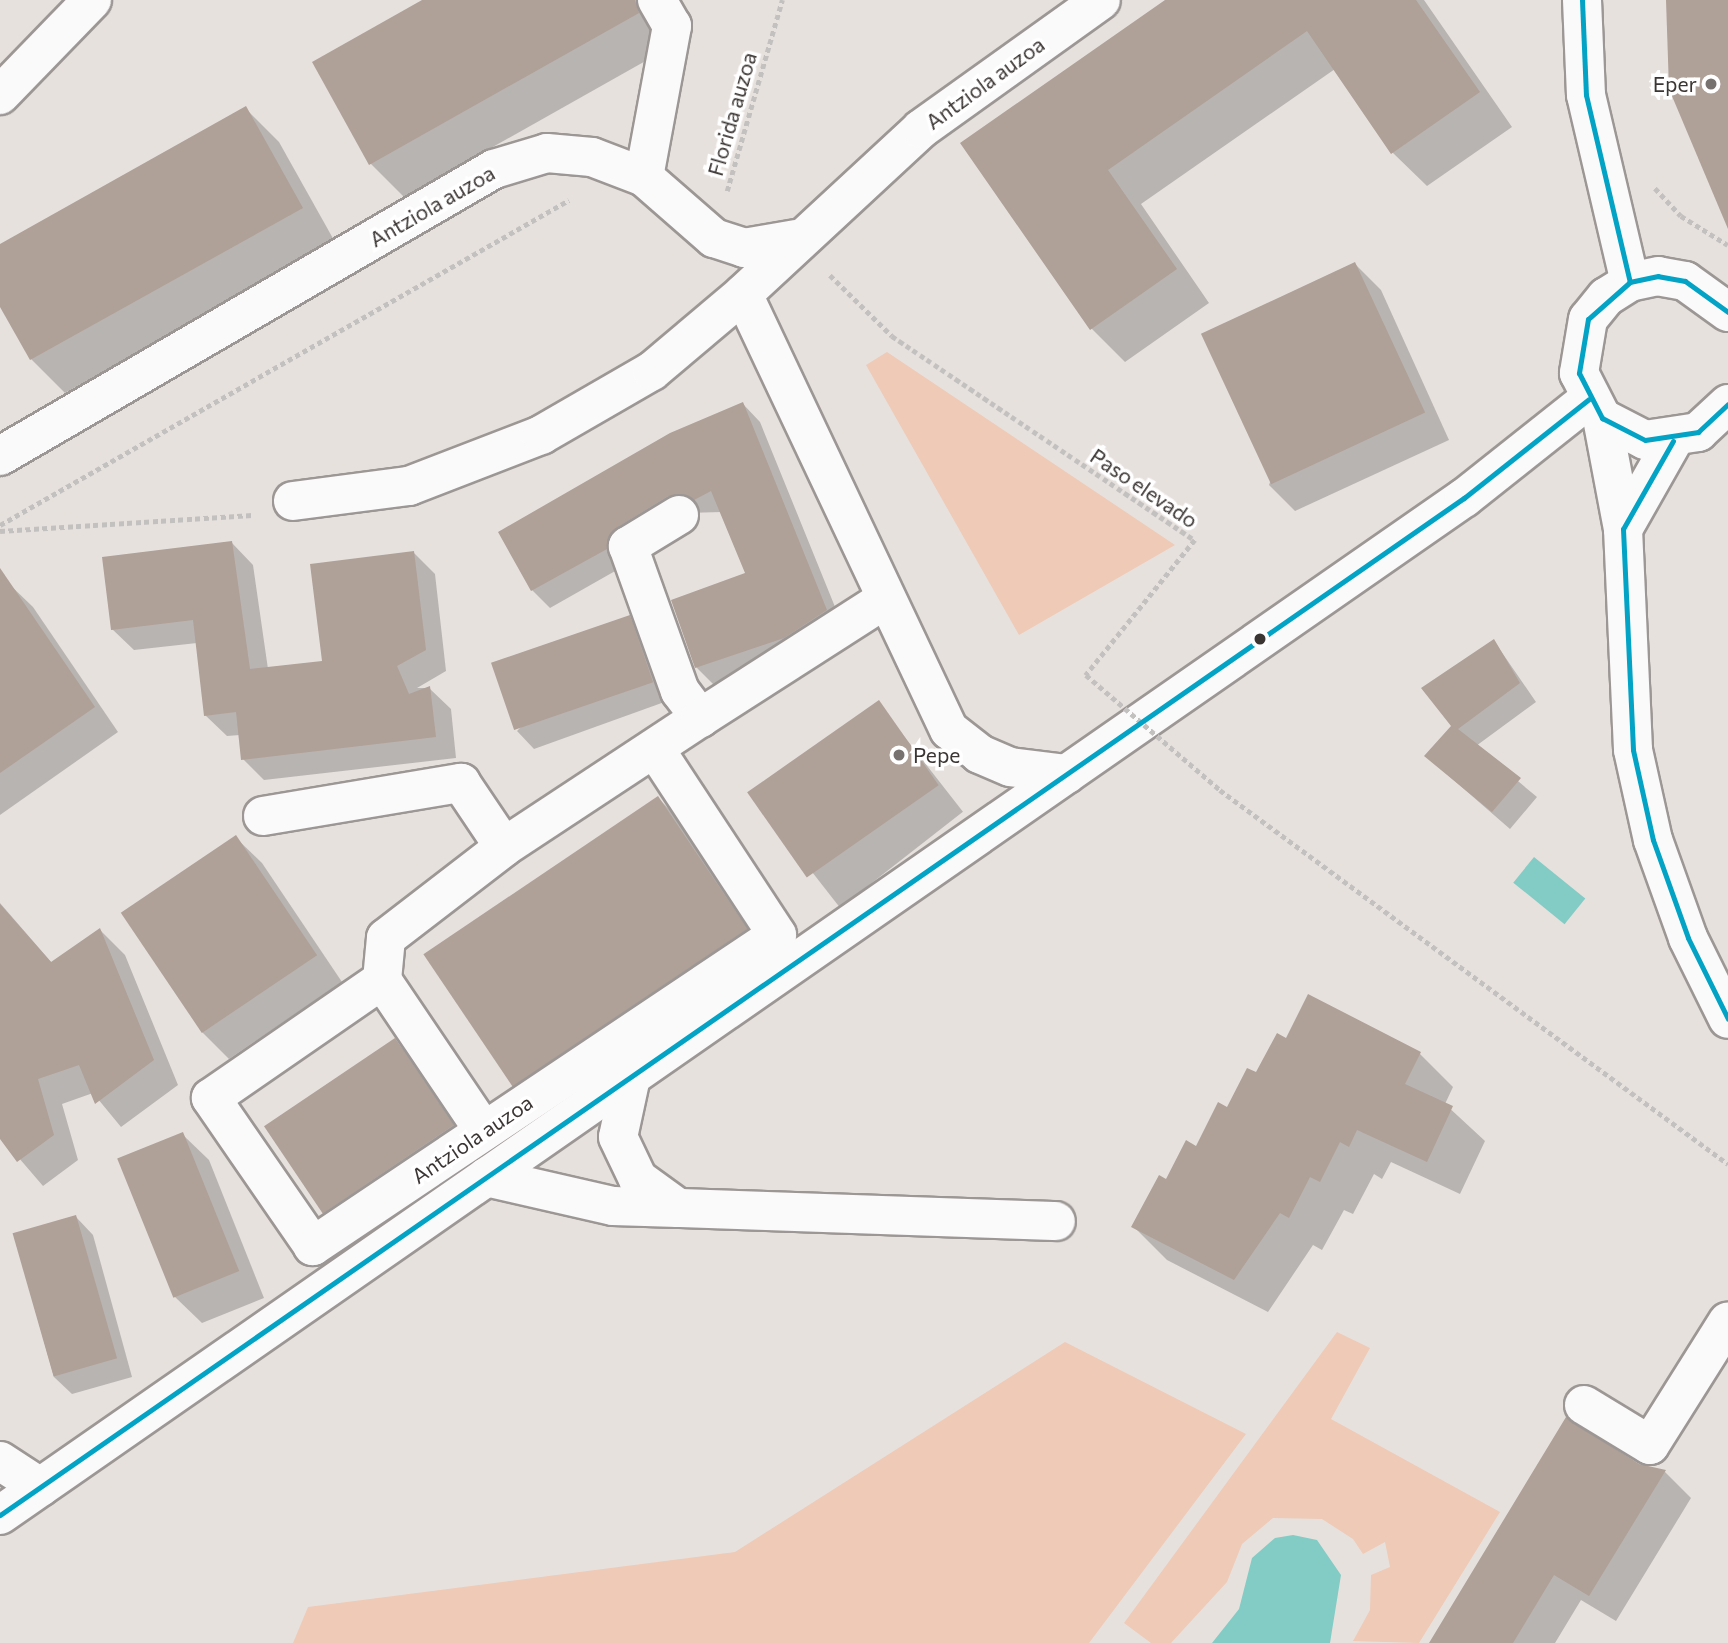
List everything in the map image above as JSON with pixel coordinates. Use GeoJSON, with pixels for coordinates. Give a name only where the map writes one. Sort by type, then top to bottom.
{"type":"FeatureCollection","features":[{"type":"Feature","properties":{"kind":"street"},"geometry":{"type":"LineString","coordinates":[[0,95],[92,0]]}},
{"type":"Feature","properties":{"kind":"street"},"geometry":{"type":"LineString","coordinates":[[644,177],[672,26],[657,0]]}},
{"type":"Feature","properties":{"kind":"street","name":"Antziola auzoa"},"geometry":{"type":"LineString","coordinates":[[0,456],[494,169],[547,153],[592,157],[644,177],[713,238],[744,248],[796,239],[921,129],[1101,0]]}},
{"type":"Feature","properties":{"kind":"street"},"geometry":{"type":"LineString","coordinates":[[1582,0],[1586,95],[1630,282]]}},
{"type":"Feature","properties":{"kind":"street"},"geometry":{"type":"LineString","coordinates":[[293,501],[409,486],[541,435],[652,371],[743,294],[796,239]]}},
{"type":"Feature","properties":{"kind":"street"},"geometry":{"type":"LineString","coordinates":[[1728,312],[1685,281],[1658,276],[1630,282],[1606,297],[1588,319],[1579,373],[1595,409],[1623,529],[1633,750],[1666,877],[1728,1018]]}},
{"type":"Feature","properties":{"kind":"street"},"geometry":{"type":"LineString","coordinates":[[743,294],[884,600],[949,730],[980,754],[1010,767],[1067,774]]}},
{"type":"Feature","properties":{"kind":"street"},"geometry":{"type":"LineString","coordinates":[[1595,409],[1645,440],[1673,441],[1698,432],[1728,404]]}},
{"type":"Feature","properties":{"kind":"street"},"geometry":{"type":"LineString","coordinates":[[0,1515],[1595,409]]}},
{"type":"Feature","properties":{"kind":"street"},"geometry":{"type":"LineString","coordinates":[[1623,529],[1673,441]]}},
{"type":"Feature","properties":{"kind":"street"},"geometry":{"type":"LineString","coordinates":[[679,514],[628,546],[680,691],[700,718]]}},
{"type":"Feature","properties":{"kind":"street"},"geometry":{"type":"LineString","coordinates":[[484,1131],[382,980],[386,938],[504,847],[884,600]]}},
{"type":"Feature","properties":{"kind":"street","name":"Antziola auzoa"},"geometry":{"type":"LineString","coordinates":[[382,980],[211,1098],[313,1246],[777,935],[655,749]]}},
{"type":"Feature","properties":{"kind":"street"},"geometry":{"type":"LineString","coordinates":[[263,816],[461,783],[504,847]]}},
{"type":"Feature","properties":{"kind":"street"},"geometry":{"type":"LineString","coordinates":[[631,1077],[618,1137],[638,1179],[678,1208]]}},
{"type":"Feature","properties":{"kind":"street"},"geometry":{"type":"LineString","coordinates":[[486,1177],[613,1206],[1056,1221]]}},
{"type":"Feature","properties":{"kind":"street"},"geometry":{"type":"LineString","coordinates":[[1584,1405],[1650,1445],[1728,1321]]}},
{"type":"Feature","properties":{"kind":"street"},"geometry":{"type":"LineString","coordinates":[[0,1461],[40,1488]]}},
{"type":"Feature","properties":{"kind":"path","name":"Florida auzoa"},"geometry":{"type":"LineString","coordinates":[[688,218],[726,192],[782,0]]}},
{"type":"Feature","properties":{"kind":"path"},"geometry":{"type":"LineString","coordinates":[[1649,181],[1681,216],[1728,245]]}},
{"type":"Feature","properties":{"kind":"path"},"geometry":{"type":"LineString","coordinates":[[0,525],[580,194]]}},
{"type":"Feature","properties":{"kind":"path","name":"Paso elevado"},"geometry":{"type":"LineString","coordinates":[[826,271],[892,336],[1195,540],[1086,675],[1220,790],[1728,1164]]}},
{"type":"Feature","properties":{"kind":"path"},"geometry":{"type":"LineString","coordinates":[[0,531],[256,514],[293,501]]}},
{"type":"Feature","properties":{"kind":"shaded area"},"geometry":{"type":"Polygon","coordinates":[[[887,352],[1175,545],[1019,635],[866,365],[887,352]]]}},
{"type":"Feature","properties":{"kind":"shaded area"},"geometry":{"type":"Polygon","coordinates":[[[1337,1332],[1370,1348],[1331,1419],[1500,1512],[1419,1643],[1353,1641],[1370,1610],[1371,1575],[1390,1567],[1385,1542],[1363,1554],[1353,1539],[1322,1519],[1273,1518],[1242,1544],[1227,1582],[1171,1643],[1151,1643],[1124,1623],[1337,1332]]]}},
{"type":"Feature","properties":{"kind":"shaded area"},"geometry":{"type":"Polygon","coordinates":[[[1065,1342],[1246,1434],[1089,1643],[293,1643],[308,1607],[735,1552],[1065,1342]]]}},
{"type":"Feature","properties":{"kind":"water"},"geometry":{"type":"Polygon","coordinates":[[[1534,857],[1585,899],[1565,924],[1513,883],[1534,857]]]}},
{"type":"Feature","properties":{"kind":"water"},"geometry":{"type":"Polygon","coordinates":[[[1293,1535],[1317,1540],[1341,1575],[1330,1643],[1212,1643],[1239,1609],[1252,1558],[1275,1538],[1293,1535]]]}},
{"type":"Feature","properties":{"kind":"building"},"geometry":{"type":"Polygon","coordinates":[[[422,0],[635,0],[639,13],[369,165],[312,62],[422,0]]]}},
{"type":"Feature","properties":{"kind":"building"},"geometry":{"type":"Polygon","coordinates":[[[1165,0],[1416,0],[1480,92],[1391,154],[1307,31],[1108,170],[1177,269],[1090,330],[960,143],[1165,0]]]}},
{"type":"Feature","properties":{"kind":"building"},"geometry":{"type":"Polygon","coordinates":[[[1666,0],[1728,0],[1728,229],[1669,89],[1666,0]]]}},
{"type":"Feature","properties":{"kind":"building"},"geometry":{"type":"Polygon","coordinates":[[[246,106],[303,208],[30,360],[0,307],[0,244],[246,106]]]}},
{"type":"Feature","properties":{"kind":"building"},"geometry":{"type":"Polygon","coordinates":[[[1355,262],[1425,412],[1271,484],[1201,334],[1355,262]]]}},
{"type":"Feature","properties":{"kind":"building"},"geometry":{"type":"Polygon","coordinates":[[[743,402],[827,610],[784,638],[695,668],[671,600],[745,573],[711,491],[694,500],[668,496],[616,528],[607,549],[531,591],[498,532],[670,433],[743,402]]]}},
{"type":"Feature","properties":{"kind":"building"},"geometry":{"type":"Polygon","coordinates":[[[232,541],[250,669],[322,661],[310,564],[414,551],[426,650],[397,666],[409,694],[430,686],[436,737],[241,760],[236,712],[204,716],[193,620],[111,630],[102,557],[232,541]]]}},
{"type":"Feature","properties":{"kind":"building"},"geometry":{"type":"Polygon","coordinates":[[[0,568],[95,707],[0,773],[0,568]]]}},
{"type":"Feature","properties":{"kind":"building"},"geometry":{"type":"Polygon","coordinates":[[[630,615],[653,682],[514,730],[491,663],[630,615]]]}},
{"type":"Feature","properties":{"kind":"building"},"geometry":{"type":"Polygon","coordinates":[[[1494,639],[1520,683],[1458,729],[1521,778],[1492,812],[1424,756],[1451,726],[1421,688],[1494,639]]]}},
{"type":"Feature","properties":{"kind":"building"},"geometry":{"type":"Polygon","coordinates":[[[879,700],[939,785],[807,878],[747,792],[879,700]]]}},
{"type":"Feature","properties":{"kind":"building"},"geometry":{"type":"Polygon","coordinates":[[[658,796],[747,929],[513,1087],[423,954],[658,796]]]}},
{"type":"Feature","properties":{"kind":"building"},"geometry":{"type":"Polygon","coordinates":[[[236,835],[317,955],[202,1033],[121,913],[236,835]]]}},
{"type":"Feature","properties":{"kind":"building"},"geometry":{"type":"Polygon","coordinates":[[[0,904],[51,962],[100,928],[154,1060],[95,1104],[79,1065],[38,1079],[54,1135],[17,1162],[0,1139],[0,904]]]}},
{"type":"Feature","properties":{"kind":"building"},"geometry":{"type":"Polygon","coordinates":[[[1308,994],[1421,1052],[1405,1084],[1453,1106],[1427,1162],[1357,1130],[1349,1147],[1340,1142],[1320,1182],[1310,1177],[1289,1218],[1280,1213],[1234,1280],[1131,1227],[1159,1175],[1166,1179],[1186,1140],[1196,1146],[1218,1102],[1227,1107],[1247,1068],[1256,1072],[1277,1033],[1286,1038],[1308,994]]]}},
{"type":"Feature","properties":{"kind":"building"},"geometry":{"type":"Polygon","coordinates":[[[395,1038],[454,1125],[323,1213],[264,1126],[395,1038]]]}},
{"type":"Feature","properties":{"kind":"building"},"geometry":{"type":"Polygon","coordinates":[[[183,1132],[239,1271],[173,1298],[117,1159],[183,1132]]]}},
{"type":"Feature","properties":{"kind":"building"},"geometry":{"type":"Polygon","coordinates":[[[76,1215],[117,1358],[54,1376],[13,1233],[76,1215]]]}},
{"type":"Feature","properties":{"kind":"building"},"geometry":{"type":"Polygon","coordinates":[[[1566,1417],[1639,1464],[1666,1470],[1589,1596],[1554,1575],[1513,1643],[1429,1643],[1566,1417]]]}},
{"type":"Feature","properties":{"kind":"transit line"},"geometry":{"type":"LineString","coordinates":[[1582,0],[1586,95],[1630,282]]}},
{"type":"Feature","properties":{"kind":"transit line"},"geometry":{"type":"LineString","coordinates":[[1728,312],[1685,281],[1658,276],[1630,282],[1588,319],[1579,373],[1602,418],[1645,440],[1698,432],[1728,404]]}},
{"type":"Feature","properties":{"kind":"transit line"},"geometry":{"type":"LineString","coordinates":[[0,1515],[1464,498],[1589,399]]}},
{"type":"Feature","properties":{"kind":"transit line"},"geometry":{"type":"LineString","coordinates":[[1673,441],[1623,529],[1633,750],[1653,840],[1688,938],[1728,1019]]}},
{"type":"Feature","properties":{"kind":"place","name":"Eper"},"geometry":{"type":"Point","coordinates":[1711,84]}},
{"type":"Feature","properties":{"kind":"place","name":"Pepe"},"geometry":{"type":"Point","coordinates":[899,755]}}]}
